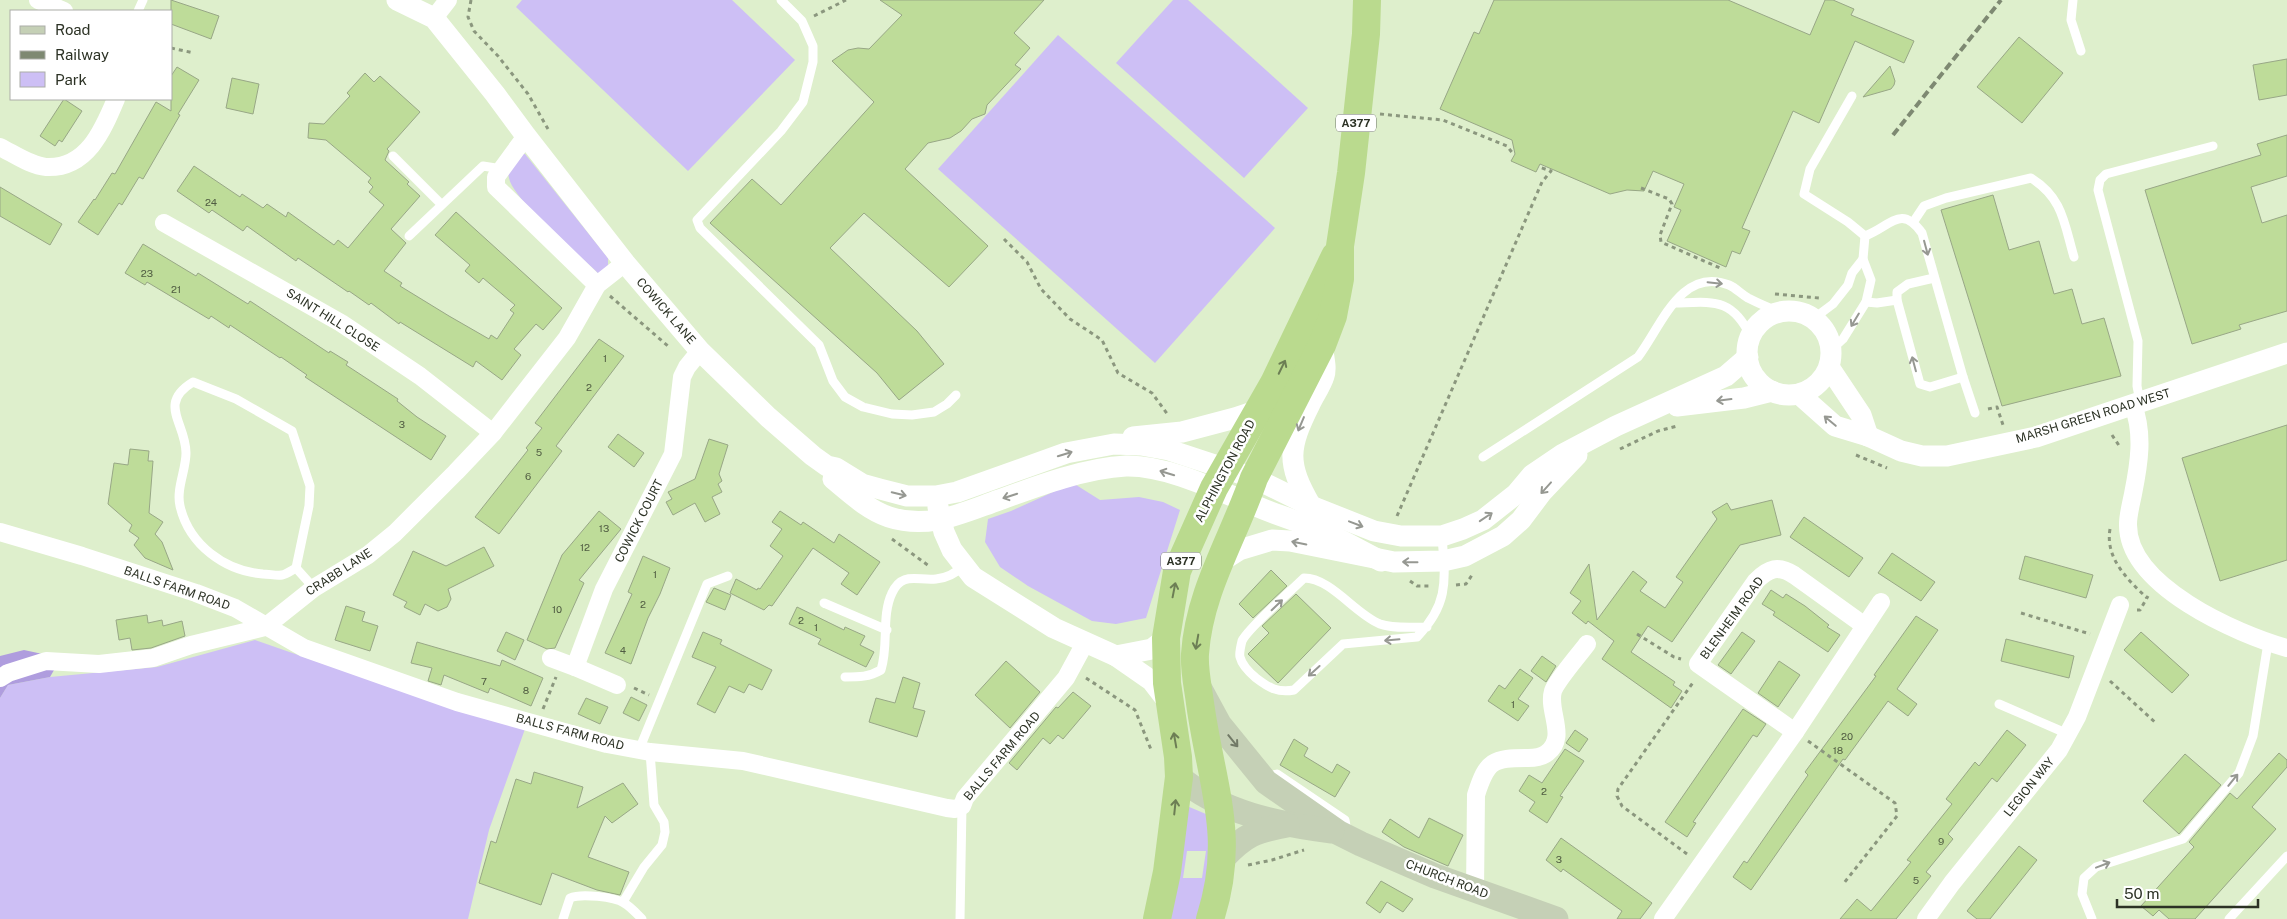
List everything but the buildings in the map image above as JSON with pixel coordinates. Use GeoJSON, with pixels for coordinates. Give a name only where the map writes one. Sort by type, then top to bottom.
{"type":"FeatureCollection","features":[{"type":"Feature","properties":{"kind":"highway","name":"ALPHINGTON ROAD"},"geometry":{"type":"LineString","coordinates":[[1210,919],[1217,897],[1223,858],[1220,804],[1203,725],[1195,654],[1203,607],[1250,490],[1322,346],[1333,316],[1340,279],[1340,246],[1351,174],[1366,34],[1367,0]]}},
{"type":"Feature","properties":{"kind":"highway","name":"ALPHINGTON ROAD"},"geometry":{"type":"LineString","coordinates":[[1157,919],[1167,872],[1178,777],[1178,757],[1168,703],[1166,638],[1177,571],[1219,479],[1274,383],[1340,246]]}},
{"type":"Feature","properties":{"kind":"main road","name":"CHURCH ROAD"},"geometry":{"type":"LineString","coordinates":[[1198,685],[1219,724],[1262,778],[1287,797],[1344,835],[1435,876],[1543,917]]}},
{"type":"Feature","properties":{"kind":"main road","name":"CHURCH ROAD"},"geometry":{"type":"LineString","coordinates":[[1178,777],[1220,804],[1287,825],[1344,835]]}},
{"type":"Feature","properties":{"kind":"main road"},"geometry":{"type":"LineString","coordinates":[[1223,858],[1235,845],[1257,831],[1287,825]]}},
{"type":"Feature","properties":{"kind":"street"},"geometry":{"type":"LineString","coordinates":[[38,0],[62,10]]}},
{"type":"Feature","properties":{"kind":"street","name":"COWICK LANE"},"geometry":{"type":"LineString","coordinates":[[397,0],[434,18],[495,94],[695,357],[827,466]]}},
{"type":"Feature","properties":{"kind":"street"},"geometry":{"type":"LineString","coordinates":[[434,18],[448,0]]}},
{"type":"Feature","properties":{"kind":"street"},"geometry":{"type":"LineString","coordinates":[[0,147],[45,167],[60,166],[83,155],[96,141],[105,127],[116,100]]}},
{"type":"Feature","properties":{"kind":"street"},"geometry":{"type":"LineString","coordinates":[[526,136],[496,177],[496,187],[597,285]]}},
{"type":"Feature","properties":{"kind":"street","name":"SAINT HILL CLOSE"},"geometry":{"type":"LineString","coordinates":[[165,222],[341,322],[420,376],[493,432]]}},
{"type":"Feature","properties":{"kind":"street","name":"CRABB LANE"},"geometry":{"type":"LineString","coordinates":[[0,678],[8,673],[46,662],[99,664],[153,658],[192,645],[265,627],[314,588],[350,568],[395,533],[493,432],[567,338],[597,285],[625,263]]}},
{"type":"Feature","properties":{"kind":"street"},"geometry":{"type":"LineString","coordinates":[[1259,410],[1182,432],[1134,437],[1114,444],[1066,453],[957,492],[936,496],[907,496],[880,490],[862,484],[836,468],[827,466],[827,474],[876,511],[906,521],[926,523],[942,520],[1081,474],[1106,468],[1127,466],[1219,479],[1250,490],[1311,506],[1374,531],[1401,536],[1442,536],[1483,520],[1516,494],[1532,475],[1563,454],[1616,426],[1726,376],[1749,347],[1766,319],[1780,312],[1797,312],[1813,319],[1824,329],[1830,359],[1861,415],[1868,436]]}},
{"type":"Feature","properties":{"kind":"street"},"geometry":{"type":"LineString","coordinates":[[1311,506],[1298,483],[1293,467],[1292,448],[1300,424],[1325,375],[1322,346]]}},
{"type":"Feature","properties":{"kind":"street"},"geometry":{"type":"LineString","coordinates":[[1749,347],[1755,377],[1772,391]]}},
{"type":"Feature","properties":{"kind":"street","name":"MARSH GREEN ROAD WEST"},"geometry":{"type":"LineString","coordinates":[[1799,394],[1835,426],[1868,436],[1901,451],[1922,456],[1947,456],[2036,437],[2137,409],[2287,353]]}},
{"type":"Feature","properties":{"kind":"street","name":"COWICK COURT"},"geometry":{"type":"LineString","coordinates":[[575,667],[604,589],[673,454],[680,385],[682,377],[695,357]]}},
{"type":"Feature","properties":{"kind":"street"},"geometry":{"type":"LineString","coordinates":[[1657,409],[1744,398],[1772,391],[1790,395],[1799,394],[1812,388],[1822,379],[1830,359]]}},
{"type":"Feature","properties":{"kind":"street"},"geometry":{"type":"LineString","coordinates":[[2137,409],[2140,445],[2138,471],[2128,522],[2128,536],[2132,546],[2146,568],[2158,581],[2202,613],[2237,631],[2287,648]]}},
{"type":"Feature","properties":{"kind":"street"},"geometry":{"type":"LineString","coordinates":[[1220,562],[1239,550],[1272,540],[1290,541],[1381,561],[1443,562],[1465,556],[1503,536],[1521,520],[1542,492],[1591,440]]}},
{"type":"Feature","properties":{"kind":"street"},"geometry":{"type":"LineString","coordinates":[[1114,444],[1169,450],[1219,479]]}},
{"type":"Feature","properties":{"kind":"street"},"geometry":{"type":"LineString","coordinates":[[1250,490],[1311,526],[1381,561]]}},
{"type":"Feature","properties":{"kind":"street"},"geometry":{"type":"LineString","coordinates":[[936,496],[952,550],[954,572],[973,577],[1037,619],[1116,656],[1152,681],[1168,703]]}},
{"type":"Feature","properties":{"kind":"street","name":"BALLS FARM ROAD"},"geometry":{"type":"LineString","coordinates":[[0,532],[196,593],[235,608],[304,648],[458,702],[607,744],[645,751],[743,760],[829,779],[932,806],[955,809],[962,806],[965,798],[1066,678],[1085,643]]}},
{"type":"Feature","properties":{"kind":"street","name":"BLENHEIM ROAD"},"geometry":{"type":"LineString","coordinates":[[1795,732],[1701,666],[1756,581],[1767,570],[1774,568],[1784,569],[1865,626]]}},
{"type":"Feature","properties":{"kind":"street"},"geometry":{"type":"LineString","coordinates":[[1663,919],[1795,732],[1881,602]]}},
{"type":"Feature","properties":{"kind":"street","name":"LEGION WAY"},"geometry":{"type":"LineString","coordinates":[[1926,919],[1952,883],[2059,750],[2077,718],[2120,605]]}},
{"type":"Feature","properties":{"kind":"street"},"geometry":{"type":"LineString","coordinates":[[1116,656],[1152,649],[1166,638]]}},
{"type":"Feature","properties":{"kind":"street"},"geometry":{"type":"LineString","coordinates":[[1475,891],[1476,795],[1481,780],[1488,766],[1495,762],[1509,758],[1539,757],[1547,753],[1554,745],[1557,729],[1552,704],[1554,690],[1587,644]]}},
{"type":"Feature","properties":{"kind":"street"},"geometry":{"type":"LineString","coordinates":[[551,658],[617,685]]}},
{"type":"Feature","properties":{"kind":"lane"},"geometry":{"type":"LineString","coordinates":[[781,0],[802,21],[813,46],[810,79],[802,102],[780,131],[697,220],[700,228],[819,346],[833,381],[845,397],[863,407],[892,414],[912,415],[934,412],[947,404],[956,395]]}},
{"type":"Feature","properties":{"kind":"lane"},"geometry":{"type":"LineString","coordinates":[[2073,0],[2071,20],[2081,51]]}},
{"type":"Feature","properties":{"kind":"lane"},"geometry":{"type":"LineString","coordinates":[[1852,96],[1810,169],[1804,194],[1848,222],[1865,236]]}},
{"type":"Feature","properties":{"kind":"lane"},"geometry":{"type":"LineString","coordinates":[[2137,409],[2138,341],[2098,190],[2100,180],[2106,174],[2213,146]]}},
{"type":"Feature","properties":{"kind":"lane"},"geometry":{"type":"LineString","coordinates":[[393,156],[441,204]]}},
{"type":"Feature","properties":{"kind":"lane"},"geometry":{"type":"LineString","coordinates":[[409,236],[483,166],[502,169]]}},
{"type":"Feature","properties":{"kind":"lane"},"geometry":{"type":"LineString","coordinates":[[1914,221],[1924,206],[1946,198],[2031,178],[2046,187],[2058,203],[2074,257]]}},
{"type":"Feature","properties":{"kind":"lane"},"geometry":{"type":"LineString","coordinates":[[1865,236],[1899,218],[1907,218],[1914,221],[1922,233],[1975,413]]}},
{"type":"Feature","properties":{"kind":"lane"},"geometry":{"type":"LineString","coordinates":[[1830,359],[1866,302],[1871,280],[1863,259],[1865,236]]}},
{"type":"Feature","properties":{"kind":"lane"},"geometry":{"type":"LineString","coordinates":[[1813,319],[1833,304],[1848,285],[1852,274],[1863,259]]}},
{"type":"Feature","properties":{"kind":"lane"},"geometry":{"type":"LineString","coordinates":[[1934,278],[1908,284],[1897,292],[1897,300],[1920,384],[1930,387],[1963,377]]}},
{"type":"Feature","properties":{"kind":"lane"},"geometry":{"type":"LineString","coordinates":[[1483,457],[1638,357],[1651,340],[1667,311],[1689,287],[1701,282],[1713,281],[1731,286],[1746,297],[1780,312]]}},
{"type":"Feature","properties":{"kind":"lane"},"geometry":{"type":"LineString","coordinates":[[1866,302],[1877,303],[1897,300]]}},
{"type":"Feature","properties":{"kind":"lane"},"geometry":{"type":"LineString","coordinates":[[1675,303],[1708,301],[1720,304],[1743,321],[1749,347]]}},
{"type":"Feature","properties":{"kind":"lane"},"geometry":{"type":"LineString","coordinates":[[193,382],[236,399],[292,431],[310,486],[309,506],[296,568],[281,575],[237,569],[213,556],[198,541],[186,522],[180,505],[186,452],[174,405],[176,397],[182,388],[193,382]]}},
{"type":"Feature","properties":{"kind":"lane"},"geometry":{"type":"LineString","coordinates":[[1427,627],[1382,624],[1369,618],[1318,580],[1304,578],[1250,631],[1242,642],[1240,656],[1248,671],[1254,676],[1272,690],[1284,692],[1294,690],[1343,644],[1417,637],[1427,627],[1442,600],[1444,585],[1442,536]]}},
{"type":"Feature","properties":{"kind":"lane"},"geometry":{"type":"LineString","coordinates":[[296,568],[314,588]]}},
{"type":"Feature","properties":{"kind":"lane"},"geometry":{"type":"LineString","coordinates":[[845,677],[872,675],[881,670],[885,658],[887,610],[891,594],[898,582],[911,577],[935,579],[954,572]]}},
{"type":"Feature","properties":{"kind":"lane"},"geometry":{"type":"LineString","coordinates":[[623,902],[644,868],[662,845],[665,832],[664,822],[654,805],[645,751],[659,700],[707,584],[728,576]]}},
{"type":"Feature","properties":{"kind":"lane"},"geometry":{"type":"LineString","coordinates":[[824,603],[887,630]]}},
{"type":"Feature","properties":{"kind":"lane"},"geometry":{"type":"LineString","coordinates":[[2092,919],[2082,894],[2084,878],[2096,867],[2183,840],[2239,773],[2253,736],[2268,643]]}},
{"type":"Feature","properties":{"kind":"lane"},"geometry":{"type":"LineString","coordinates":[[1999,704],[2068,734]]}},
{"type":"Feature","properties":{"kind":"lane"},"geometry":{"type":"LineString","coordinates":[[960,919],[962,806]]}},
{"type":"Feature","properties":{"kind":"lane"},"geometry":{"type":"LineString","coordinates":[[2229,919],[2287,856]]}},
{"type":"Feature","properties":{"kind":"lane"},"geometry":{"type":"LineString","coordinates":[[563,919],[570,898],[575,896],[593,896],[623,902],[642,919]]}},
{"type":"Feature","properties":{"kind":"path"},"geometry":{"type":"LineString","coordinates":[[802,21],[846,0]]}},
{"type":"Feature","properties":{"kind":"path"},"geometry":{"type":"LineString","coordinates":[[172,48],[194,53]]}},
{"type":"Feature","properties":{"kind":"path"},"geometry":{"type":"LineString","coordinates":[[1377,114],[1443,120],[1507,146],[1514,155]]}},
{"type":"Feature","properties":{"kind":"path"},"geometry":{"type":"LineString","coordinates":[[1395,521],[1542,182],[1551,171],[1538,166]]}},
{"type":"Feature","properties":{"kind":"path"},"geometry":{"type":"LineString","coordinates":[[1641,188],[1669,199],[1672,204],[1660,235],[1660,242],[1722,269]]}},
{"type":"Feature","properties":{"kind":"path"},"geometry":{"type":"LineString","coordinates":[[1004,239],[1027,262],[1040,290],[1070,319],[1102,340],[1118,374],[1152,393],[1169,416]]}},
{"type":"Feature","properties":{"kind":"path"},"geometry":{"type":"LineString","coordinates":[[597,285],[695,357]]}},
{"type":"Feature","properties":{"kind":"path"},"geometry":{"type":"LineString","coordinates":[[1768,291],[1808,298],[1819,298],[1826,294]]}},
{"type":"Feature","properties":{"kind":"path"},"geometry":{"type":"LineString","coordinates":[[1997,407],[2004,426]]}},
{"type":"Feature","properties":{"kind":"path"},"geometry":{"type":"LineString","coordinates":[[2106,434],[2112,435],[2137,409]]}},
{"type":"Feature","properties":{"kind":"path"},"geometry":{"type":"LineString","coordinates":[[1612,452],[1658,431],[1685,424]]}},
{"type":"Feature","properties":{"kind":"path"},"geometry":{"type":"LineString","coordinates":[[1997,428],[2013,424]]}},
{"type":"Feature","properties":{"kind":"path"},"geometry":{"type":"LineString","coordinates":[[1848,451],[1878,466],[1893,470]]}},
{"type":"Feature","properties":{"kind":"path"},"geometry":{"type":"LineString","coordinates":[[891,538],[954,572]]}},
{"type":"Feature","properties":{"kind":"path"},"geometry":{"type":"LineString","coordinates":[[1400,579],[1410,581],[1417,586],[1466,584],[1479,569]]}},
{"type":"Feature","properties":{"kind":"path"},"geometry":{"type":"LineString","coordinates":[[2120,605],[2140,610],[2158,581]]}},
{"type":"Feature","properties":{"kind":"path"},"geometry":{"type":"LineString","coordinates":[[2021,613],[2107,640]]}},
{"type":"Feature","properties":{"kind":"path"},"geometry":{"type":"LineString","coordinates":[[1636,634],[1674,657],[1701,666],[1618,789],[1617,796],[1622,806],[1701,866]]}},
{"type":"Feature","properties":{"kind":"path"},"geometry":{"type":"LineString","coordinates":[[2095,667],[2157,724]]}},
{"type":"Feature","properties":{"kind":"path"},"geometry":{"type":"LineString","coordinates":[[1070,668],[1135,710],[1153,754]]}},
{"type":"Feature","properties":{"kind":"path"},"geometry":{"type":"LineString","coordinates":[[617,685],[625,684],[659,700]]}},
{"type":"Feature","properties":{"kind":"path"},"geometry":{"type":"LineString","coordinates":[[1795,732],[1894,803],[1897,816],[1844,883]]}},
{"type":"Feature","properties":{"kind":"green space"},"geometry":{"type":"Polygon","coordinates":[[[522,0],[732,0],[795,60],[688,171],[516,7],[522,0]]]}},
{"type":"Feature","properties":{"kind":"green space"},"geometry":{"type":"Polygon","coordinates":[[[1173,0],[1188,0],[1308,108],[1244,178],[1116,63],[1173,0]]]}},
{"type":"Feature","properties":{"kind":"green space"},"geometry":{"type":"Polygon","coordinates":[[[1058,35],[1275,228],[1155,363],[938,169],[1058,35]]]}},
{"type":"Feature","properties":{"kind":"green space"},"geometry":{"type":"Polygon","coordinates":[[[518,154],[525,154],[608,258],[608,270],[599,274],[548,228],[522,200],[513,188],[508,174],[510,165],[518,154]]]}},
{"type":"Feature","properties":{"kind":"green space"},"geometry":{"type":"Polygon","coordinates":[[[1073,483],[1100,500],[1139,497],[1163,502],[1180,510],[1146,618],[1116,624],[1092,621],[1028,586],[1000,567],[985,542],[988,519],[1011,511],[1073,483]]]}},
{"type":"Feature","properties":{"kind":"green space"},"geometry":{"type":"Polygon","coordinates":[[[255,640],[387,686],[525,729],[489,830],[468,919],[0,919],[0,698],[8,685],[50,677],[157,667],[255,640]]]}},
{"type":"Feature","properties":{"kind":"green space"},"geometry":{"type":"Polygon","coordinates":[[[1187,806],[1213,817],[1208,882],[1197,919],[1170,919],[1187,806]],[[1187,851],[1183,878],[1202,878],[1206,851],[1187,851]]]}},
{"type":"Feature","properties":{"kind":"shaded area"},"geometry":{"type":"Polygon","coordinates":[[[24,650],[61,658],[50,677],[8,685],[0,698],[0,656],[24,650]]]}},
{"type":"Feature","properties":{"kind":"railway"},"geometry":{"type":"LineString","coordinates":[[1893,135],[2001,0]]}}]}
